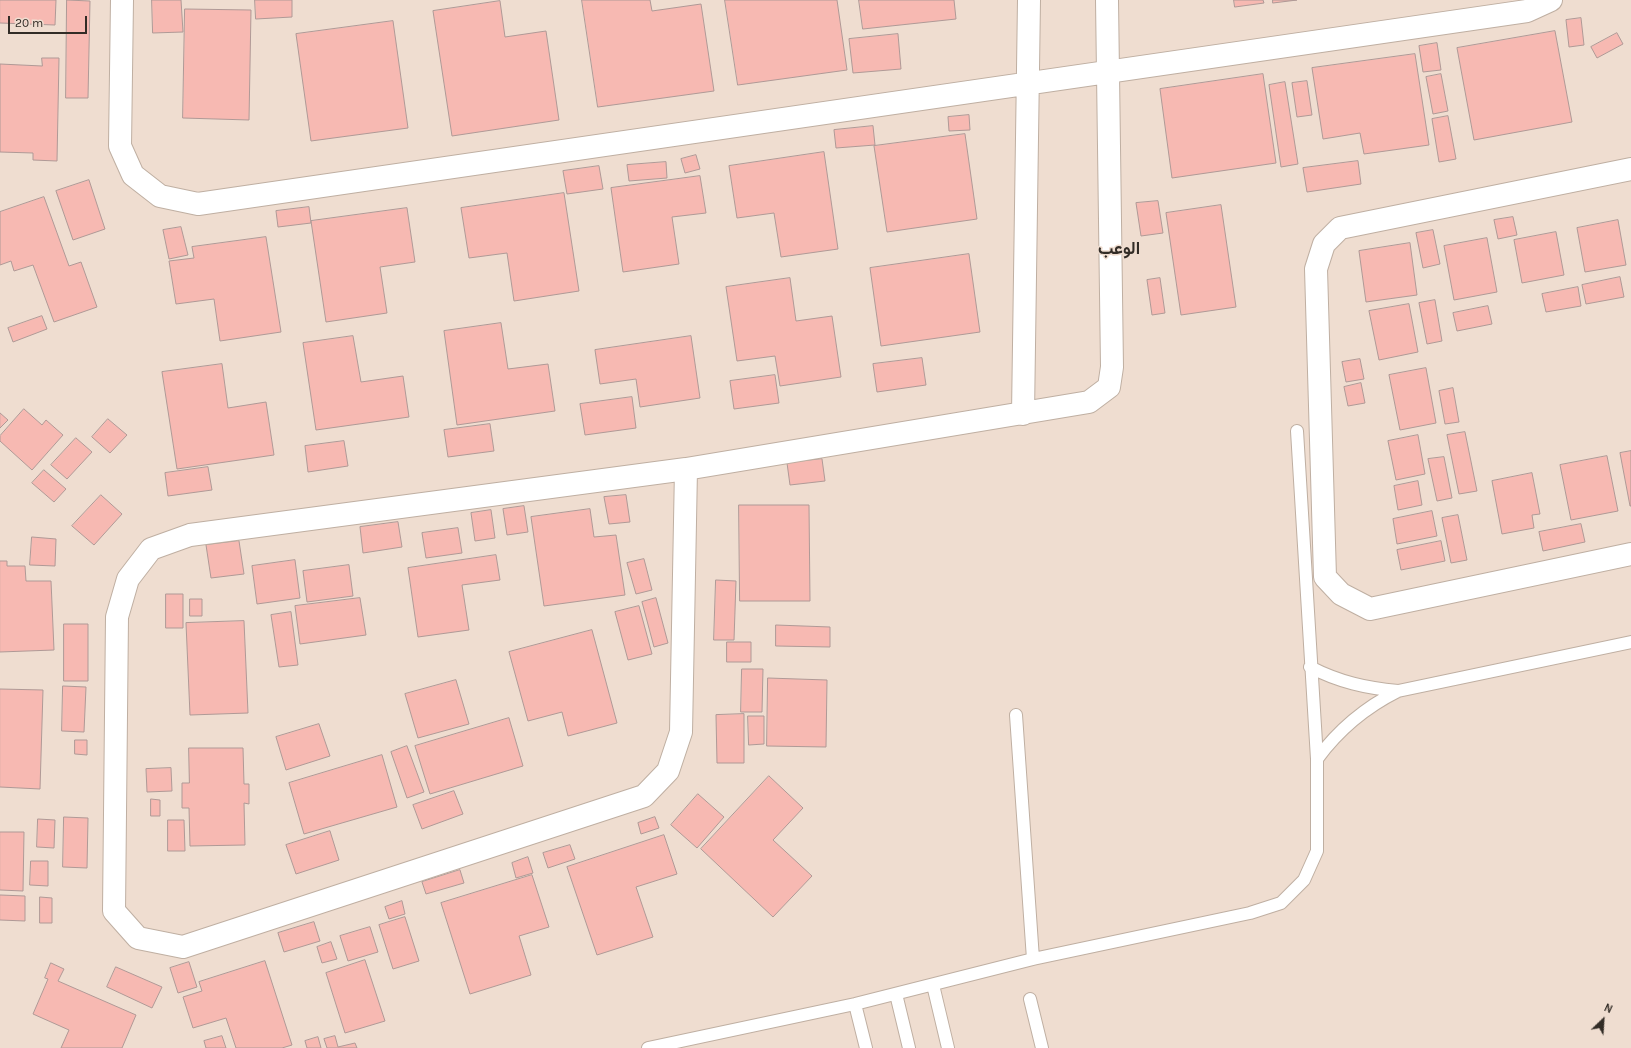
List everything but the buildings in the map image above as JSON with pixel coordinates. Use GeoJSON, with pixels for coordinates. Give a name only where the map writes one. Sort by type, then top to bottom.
{"type":"FeatureCollection","features":[{"type":"Feature","properties":{"kind":"street"},"geometry":{"type":"LineString","coordinates":[[122,0],[120,146],[133,175],[160,196],[198,204],[1527,11],[1551,0]]}},
{"type":"Feature","properties":{"kind":"street"},"geometry":{"type":"LineString","coordinates":[[1023,414],[1029,0]]}},
{"type":"Feature","properties":{"kind":"street"},"geometry":{"type":"LineString","coordinates":[[686,470],[681,732],[668,771],[644,796],[183,947],[138,938],[114,911],[117,617],[128,580],[151,549],[190,535],[686,470],[1023,414],[1089,402],[1109,387],[1112,367],[1107,0]]}},
{"type":"Feature","properties":{"kind":"street"},"geometry":{"type":"LineString","coordinates":[[1631,169],[1340,228],[1324,244],[1316,269],[1325,577],[1341,594],[1370,609],[1631,554]]}},
{"type":"Feature","properties":{"kind":"lane"},"geometry":{"type":"LineString","coordinates":[[648,1048],[855,1004],[1033,959],[1250,914],[1280,903],[1304,880],[1317,851],[1317,759],[1310,667],[1297,431]]}},
{"type":"Feature","properties":{"kind":"lane"},"geometry":{"type":"LineString","coordinates":[[1317,759],[1344,726],[1378,701],[1398,691],[1631,642]]}},
{"type":"Feature","properties":{"kind":"lane"},"geometry":{"type":"LineString","coordinates":[[1310,667],[1346,683],[1362,687],[1398,691]]}},
{"type":"Feature","properties":{"kind":"lane"},"geometry":{"type":"LineString","coordinates":[[1016,715],[1033,959]]}},
{"type":"Feature","properties":{"kind":"lane"},"geometry":{"type":"LineString","coordinates":[[933,985],[948,1048]]}},
{"type":"Feature","properties":{"kind":"lane"},"geometry":{"type":"LineString","coordinates":[[896,994],[909,1048]]}},
{"type":"Feature","properties":{"kind":"lane"},"geometry":{"type":"LineString","coordinates":[[1030,1000],[1042,1048]]}},
{"type":"Feature","properties":{"kind":"lane"},"geometry":{"type":"LineString","coordinates":[[855,1004],[866,1048]]}},
{"type":"Feature","properties":{"kind":"district","name":"الوعب"},"geometry":{"type":"Point","coordinates":[1119,249]}}]}
